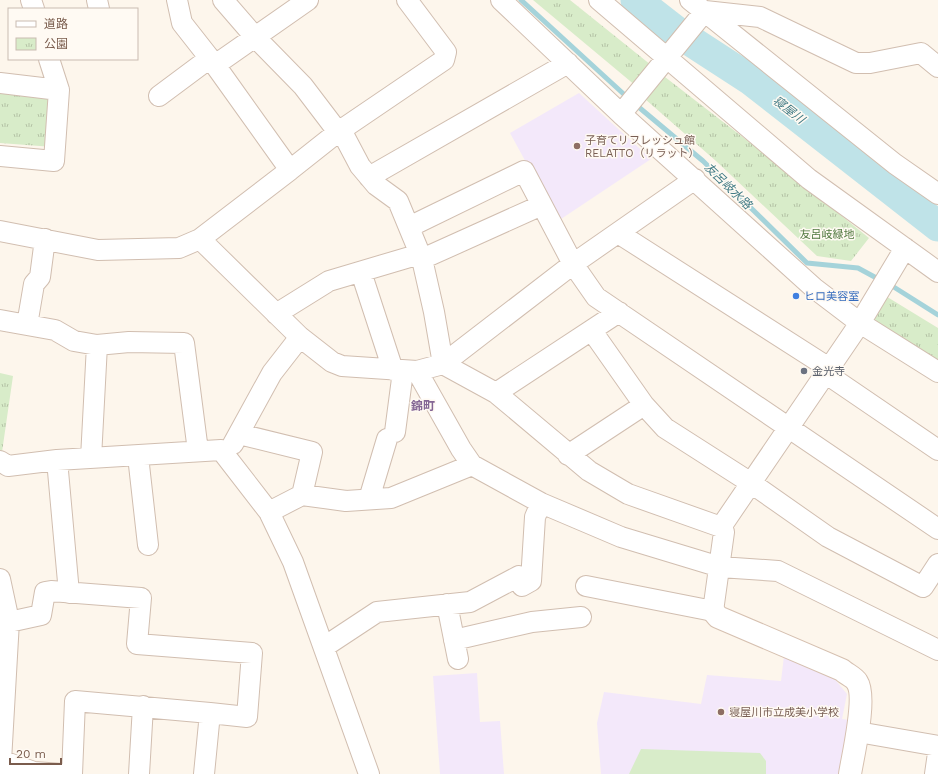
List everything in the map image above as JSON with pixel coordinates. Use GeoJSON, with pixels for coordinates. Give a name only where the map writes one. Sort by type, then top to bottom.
{"type":"FeatureCollection","features":[{"type":"Feature","properties":{"kind":"street"},"geometry":{"type":"LineString","coordinates":[[177,0],[182,23],[212,61],[290,170]]}},
{"type":"Feature","properties":{"kind":"street"},"geometry":{"type":"LineString","coordinates":[[223,0],[255,37],[303,86],[339,131],[360,166],[369,177],[398,201],[421,256],[434,312],[443,364]]}},
{"type":"Feature","properties":{"kind":"street"},"geometry":{"type":"LineString","coordinates":[[159,96],[212,61],[255,37],[308,0]]}},
{"type":"Feature","properties":{"kind":"street"},"geometry":{"type":"LineString","coordinates":[[0,231],[98,250],[179,248],[200,239],[339,131],[444,60],[446,52],[407,0]]}},
{"type":"Feature","properties":{"kind":"street"},"geometry":{"type":"LineString","coordinates":[[501,0],[621,114],[695,179],[814,288],[860,323],[938,372]]}},
{"type":"Feature","properties":{"kind":"street"},"geometry":{"type":"LineString","coordinates":[[599,0],[668,57],[809,179],[938,272]]}},
{"type":"Feature","properties":{"kind":"street"},"geometry":{"type":"LineString","coordinates":[[698,10],[758,9],[856,63],[870,63],[922,53],[938,67]]}},
{"type":"Feature","properties":{"kind":"street"},"geometry":{"type":"LineString","coordinates":[[621,114],[668,57],[698,10]]}},
{"type":"Feature","properties":{"kind":"street"},"geometry":{"type":"LineString","coordinates":[[698,10],[895,164],[938,194]]}},
{"type":"Feature","properties":{"kind":"street"},"geometry":{"type":"LineString","coordinates":[[0,156],[54,160],[59,90],[50,60]]}},
{"type":"Feature","properties":{"kind":"street"},"geometry":{"type":"LineString","coordinates":[[369,177],[568,63]]}},
{"type":"Feature","properties":{"kind":"street"},"geometry":{"type":"LineString","coordinates":[[0,83],[59,90]]}},
{"type":"Feature","properties":{"kind":"street"},"geometry":{"type":"LineString","coordinates":[[409,227],[524,170],[572,264],[596,297],[790,427],[938,529]]}},
{"type":"Feature","properties":{"kind":"street"},"geometry":{"type":"LineString","coordinates":[[200,239],[300,337],[332,362],[342,366],[404,371],[443,364],[572,264],[695,179]]}},
{"type":"Feature","properties":{"kind":"street"},"geometry":{"type":"LineString","coordinates":[[276,314],[329,281],[421,256],[542,205]]}},
{"type":"Feature","properties":{"kind":"street"},"geometry":{"type":"LineString","coordinates":[[618,233],[827,370],[938,450]]}},
{"type":"Feature","properties":{"kind":"street"},"geometry":{"type":"LineString","coordinates":[[27,325],[34,284],[40,278],[45,239]]}},
{"type":"Feature","properties":{"kind":"street"},"geometry":{"type":"LineString","coordinates":[[722,526],[860,323],[905,248]]}},
{"type":"Feature","properties":{"kind":"street"},"geometry":{"type":"LineString","coordinates":[[361,272],[404,371],[472,465],[542,503],[621,537],[720,567],[778,572],[938,650]]}},
{"type":"Feature","properties":{"kind":"street"},"geometry":{"type":"LineString","coordinates":[[496,394],[619,312]]}},
{"type":"Feature","properties":{"kind":"street"},"geometry":{"type":"LineString","coordinates":[[0,320],[55,330],[74,341],[97,345],[129,342],[184,343],[198,452]]}},
{"type":"Feature","properties":{"kind":"street"},"geometry":{"type":"LineString","coordinates":[[592,331],[644,405],[665,428],[751,483],[828,537],[923,588],[938,564]]}},
{"type":"Feature","properties":{"kind":"street"},"geometry":{"type":"LineString","coordinates":[[226,456],[240,434],[272,373],[300,337]]}},
{"type":"Feature","properties":{"kind":"street"},"geometry":{"type":"LineString","coordinates":[[91,458],[97,345]]}},
{"type":"Feature","properties":{"kind":"street"},"geometry":{"type":"LineString","coordinates":[[443,364],[496,394],[520,412],[568,455],[589,471],[628,494],[722,526]]}},
{"type":"Feature","properties":{"kind":"street"},"geometry":{"type":"LineString","coordinates":[[369,499],[391,436],[404,371]]}},
{"type":"Feature","properties":{"kind":"street"},"geometry":{"type":"LineString","coordinates":[[568,455],[644,405]]}},
{"type":"Feature","properties":{"kind":"street"},"geometry":{"type":"LineString","coordinates":[[240,434],[312,452],[302,495]]}},
{"type":"Feature","properties":{"kind":"street"},"geometry":{"type":"LineString","coordinates":[[0,461],[8,466],[57,460],[221,450],[269,512],[293,562],[369,774]]}},
{"type":"Feature","properties":{"kind":"street"},"geometry":{"type":"LineString","coordinates":[[138,456],[148,545]]}},
{"type":"Feature","properties":{"kind":"street"},"geometry":{"type":"LineString","coordinates":[[57,460],[69,592]]}},
{"type":"Feature","properties":{"kind":"street"},"geometry":{"type":"LineString","coordinates":[[269,512],[302,495],[346,501],[391,498],[472,465]]}},
{"type":"Feature","properties":{"kind":"street"},"geometry":{"type":"LineString","coordinates":[[324,647],[377,612],[470,602],[519,576],[522,586],[531,580],[535,517],[542,503]]}},
{"type":"Feature","properties":{"kind":"street"},"geometry":{"type":"LineString","coordinates":[[713,611],[724,532],[722,526]]}},
{"type":"Feature","properties":{"kind":"street"},"geometry":{"type":"LineString","coordinates":[[0,579],[4,622],[1,765],[34,772],[62,774]]}},
{"type":"Feature","properties":{"kind":"street"},"geometry":{"type":"LineString","coordinates":[[586,586],[713,611],[718,618],[842,670],[856,681],[861,693],[858,732],[850,774]]}},
{"type":"Feature","properties":{"kind":"street"},"geometry":{"type":"LineString","coordinates":[[4,622],[41,615],[45,592],[69,592],[141,598],[137,644],[252,653],[247,717],[143,706],[75,701],[72,774]]}},
{"type":"Feature","properties":{"kind":"street"},"geometry":{"type":"LineString","coordinates":[[447,604],[458,659]]}},
{"type":"Feature","properties":{"kind":"street"},"geometry":{"type":"LineString","coordinates":[[454,640],[532,622],[581,617]]}},
{"type":"Feature","properties":{"kind":"street"},"geometry":{"type":"LineString","coordinates":[[139,774],[143,706]]}},
{"type":"Feature","properties":{"kind":"street"},"geometry":{"type":"LineString","coordinates":[[204,774],[210,713]]}},
{"type":"Feature","properties":{"kind":"street"},"geometry":{"type":"LineString","coordinates":[[858,732],[938,746]]}},
{"type":"Feature","properties":{"kind":"street"},"geometry":{"type":"LineString","coordinates":[[935,774],[938,753]]}},
{"type":"Feature","properties":{"kind":"shaded area","name":"子育てリフレッシュ館 RELATTO（リラット）"},"geometry":{"type":"Polygon","coordinates":[[[579,93],[651,159],[558,221],[510,133],[579,93]]]}},
{"type":"Feature","properties":{"kind":"shaded area","name":"寝屋川市立成美小学校"},"geometry":{"type":"Polygon","coordinates":[[[784,656],[833,677],[847,694],[842,719],[850,720],[841,774],[601,774],[597,723],[604,692],[701,704],[707,675],[781,681],[784,656]]]}},
{"type":"Feature","properties":{"kind":"shaded area"},"geometry":{"type":"Polygon","coordinates":[[[477,673],[480,722],[500,721],[504,774],[440,774],[433,676],[477,673]]]}},
{"type":"Feature","properties":{"kind":"green space"},"geometry":{"type":"Polygon","coordinates":[[[533,0],[570,0],[651,65],[636,86],[533,0]]]}},
{"type":"Feature","properties":{"kind":"green space","name":"友呂岐緑地"},"geometry":{"type":"Polygon","coordinates":[[[665,77],[766,155],[869,238],[851,261],[817,256],[716,161],[645,99],[665,77]]]}},
{"type":"Feature","properties":{"kind":"green space"},"geometry":{"type":"Polygon","coordinates":[[[0,90],[56,93],[53,147],[0,143],[0,90]]]}},
{"type":"Feature","properties":{"kind":"green space"},"geometry":{"type":"Polygon","coordinates":[[[884,295],[938,328],[938,364],[875,325],[870,316],[884,295]]]}},
{"type":"Feature","properties":{"kind":"green space"},"geometry":{"type":"Polygon","coordinates":[[[0,373],[13,376],[2,452],[0,451],[0,373]]]}},
{"type":"Feature","properties":{"kind":"green space"},"geometry":{"type":"Polygon","coordinates":[[[641,749],[760,753],[766,761],[766,774],[629,774],[641,749]]]}},
{"type":"Feature","properties":{"kind":"waterway","name":"友呂岐水路"},"geometry":{"type":"LineString","coordinates":[[521,0],[628,98]]}},
{"type":"Feature","properties":{"kind":"waterway","name":"寝屋川"},"geometry":{"type":"LineString","coordinates":[[636,0],[677,32],[751,80],[938,226]]}},
{"type":"Feature","properties":{"kind":"waterway","name":"友呂岐水路"},"geometry":{"type":"LineString","coordinates":[[635,104],[703,161],[807,263],[858,268],[882,281]]}},
{"type":"Feature","properties":{"kind":"waterway","name":"友呂岐水路"},"geometry":{"type":"LineString","coordinates":[[889,284],[938,315]]}},
{"type":"Feature","properties":{"kind":"place","name":"子育てリフレッシュ館 RELATTO（リラット）"},"geometry":{"type":"Point","coordinates":[577,146]}},
{"type":"Feature","properties":{"kind":"place","name":"ヒロ美容室"},"geometry":{"type":"Point","coordinates":[796,296]}},
{"type":"Feature","properties":{"kind":"place","name":"金光寺"},"geometry":{"type":"Point","coordinates":[804,371]}},
{"type":"Feature","properties":{"kind":"place","name":"寝屋川市立成美小学校"},"geometry":{"type":"Point","coordinates":[721,712]}},
{"type":"Feature","properties":{"kind":"district","name":"錦町"},"geometry":{"type":"Point","coordinates":[423,406]}}]}
